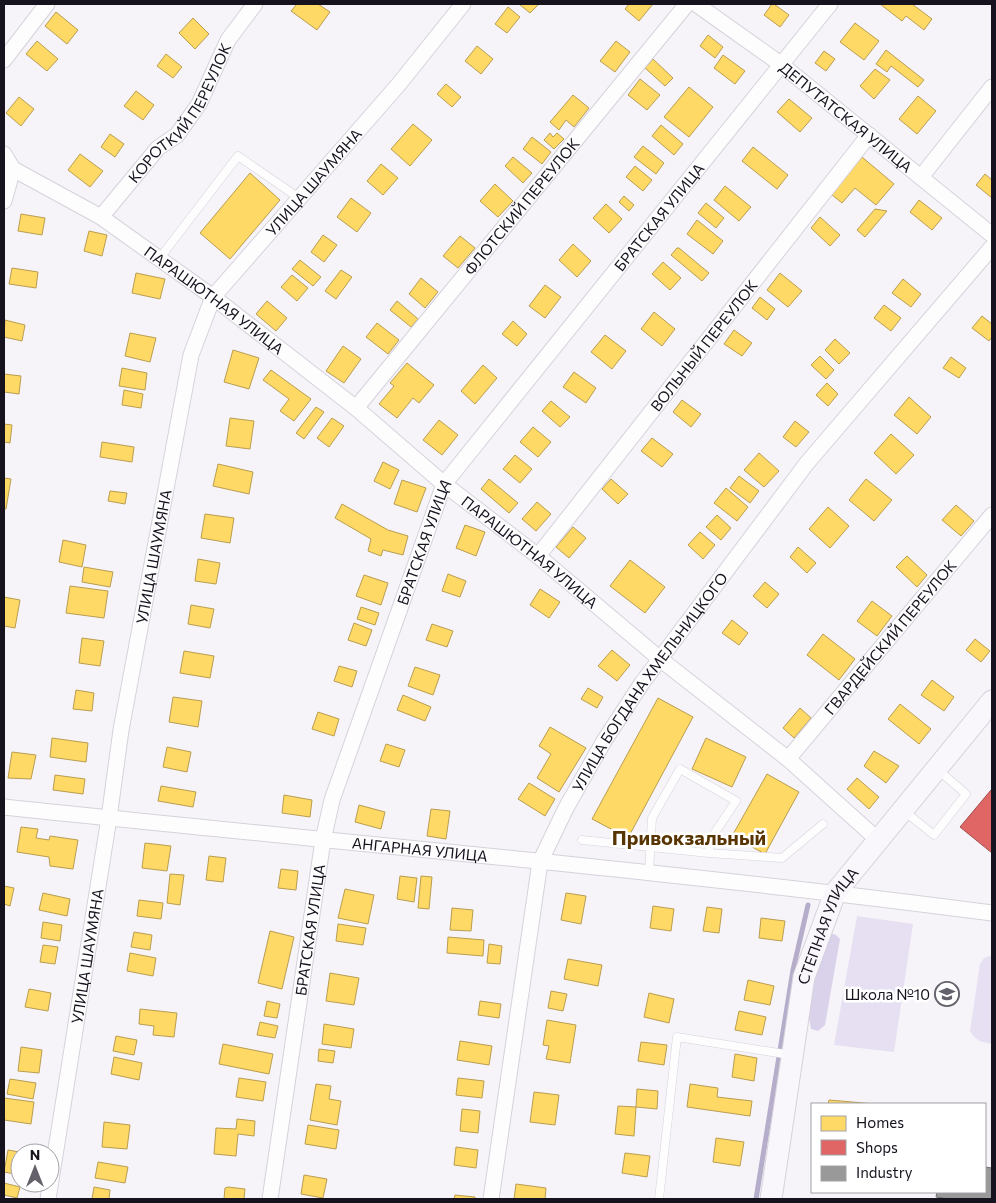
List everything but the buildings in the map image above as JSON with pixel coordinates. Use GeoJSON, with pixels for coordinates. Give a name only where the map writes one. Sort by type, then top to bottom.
{"type":"FeatureCollection","features":[{"type":"Feature","properties":{"kind":"street"},"geometry":{"type":"LineString","coordinates":[[4,60],[47,4]]}},
{"type":"Feature","properties":{"kind":"street","name":"КОРОТКИЙ ПЕРЕУЛОК"},"geometry":{"type":"LineString","coordinates":[[101,218],[158,148],[178,135],[199,104],[228,40],[255,4]]}},
{"type":"Feature","properties":{"kind":"street","name":"УЛИЦА ШАУМЯНА"},"geometry":{"type":"LineString","coordinates":[[48,1199],[109,818],[121,730],[191,355],[213,297],[399,84],[463,4]]}},
{"type":"Feature","properties":{"kind":"street","name":"ФЛОТСКИЙ ПЕРЕУЛОК"},"geometry":{"type":"LineString","coordinates":[[356,408],[687,4]]}},
{"type":"Feature","properties":{"kind":"street","name":"ДЕПУТАТСКАЯ УЛИЦА"},"geometry":{"type":"LineString","coordinates":[[696,4],[782,65],[992,235]]}},
{"type":"Feature","properties":{"kind":"street","name":"БРАТСКАЯ УЛИЦА"},"geometry":{"type":"LineString","coordinates":[[270,1199],[323,840],[332,800],[444,484],[830,4]]}},
{"type":"Feature","properties":{"kind":"street"},"geometry":{"type":"LineString","coordinates":[[921,177],[992,87]]}},
{"type":"Feature","properties":{"kind":"street","name":"ВОЛЬНЫЙ ПЕРЕУЛОК"},"geometry":{"type":"LineString","coordinates":[[538,556],[869,135]]}},
{"type":"Feature","properties":{"kind":"street","name":"ПАРАШЮТНАЯ УЛИЦА"},"geometry":{"type":"LineString","coordinates":[[4,154],[13,169],[101,218],[213,297],[356,408],[444,484],[538,556],[660,659],[788,759],[878,840]]}},
{"type":"Feature","properties":{"kind":"street"},"geometry":{"type":"LineString","coordinates":[[4,201],[13,169]]}},
{"type":"Feature","properties":{"kind":"street","name":"УЛИЦА БОГДАНА ХМЕЛЬНИЦКОГО"},"geometry":{"type":"LineString","coordinates":[[491,1199],[540,862],[566,808],[604,740],[660,659],[808,463],[992,247]]}},
{"type":"Feature","properties":{"kind":"street","name":"ГВАРДЕЙСКИЙ ПЕРЕУЛОК"},"geometry":{"type":"LineString","coordinates":[[788,759],[992,515]]}},
{"type":"Feature","properties":{"kind":"street","name":"СТЕПНАЯ УЛИЦА"},"geometry":{"type":"LineString","coordinates":[[771,1199],[783,1054],[804,977],[835,893],[992,701]]}},
{"type":"Feature","properties":{"kind":"street","name":"АНГАРНАЯ УЛИЦА"},"geometry":{"type":"LineString","coordinates":[[4,806],[649,872],[835,893]]}},
{"type":"Feature","properties":{"kind":"street"},"geometry":{"type":"LineString","coordinates":[[835,893],[992,913]]}},
{"type":"Feature","properties":{"kind":"lane"},"geometry":{"type":"LineString","coordinates":[[159,259],[238,156],[299,198]]}},
{"type":"Feature","properties":{"kind":"lane"},"geometry":{"type":"LineString","coordinates":[[649,872],[652,818],[680,769],[736,801],[710,840],[709,853]]}},
{"type":"Feature","properties":{"kind":"lane"},"geometry":{"type":"LineString","coordinates":[[902,810],[934,835],[966,794],[936,769]]}},
{"type":"Feature","properties":{"kind":"lane"},"geometry":{"type":"LineString","coordinates":[[582,840],[709,853],[782,858],[823,824]]}},
{"type":"Feature","properties":{"kind":"lane"},"geometry":{"type":"LineString","coordinates":[[659,1199],[677,1037],[783,1054]]}},
{"type":"Feature","properties":{"kind":"shaded area"},"geometry":{"type":"Polygon","coordinates":[[[857,916],[913,924],[894,1052],[834,1045],[857,916]]]}},
{"type":"Feature","properties":{"kind":"shaded area"},"geometry":{"type":"Polygon","coordinates":[[[831,933],[840,939],[825,1025],[818,1031],[811,1029],[808,1012],[823,943],[831,933]]]}},
{"type":"Feature","properties":{"kind":"shaded area"},"geometry":{"type":"Polygon","coordinates":[[[992,956],[992,1044],[979,1040],[970,1031],[980,964],[984,958],[992,956]]]}},
{"type":"Feature","properties":{"kind":"waterway"},"geometry":{"type":"LineString","coordinates":[[756,1199],[793,970],[808,905]]}},
{"type":"Feature","properties":{"kind":"place","name":"Школа №10"},"geometry":{"type":"Point","coordinates":[947,994]}},
{"type":"Feature","properties":{"kind":"district","name":"Привокзальный"},"geometry":{"type":"Point","coordinates":[689,837]}}]}
